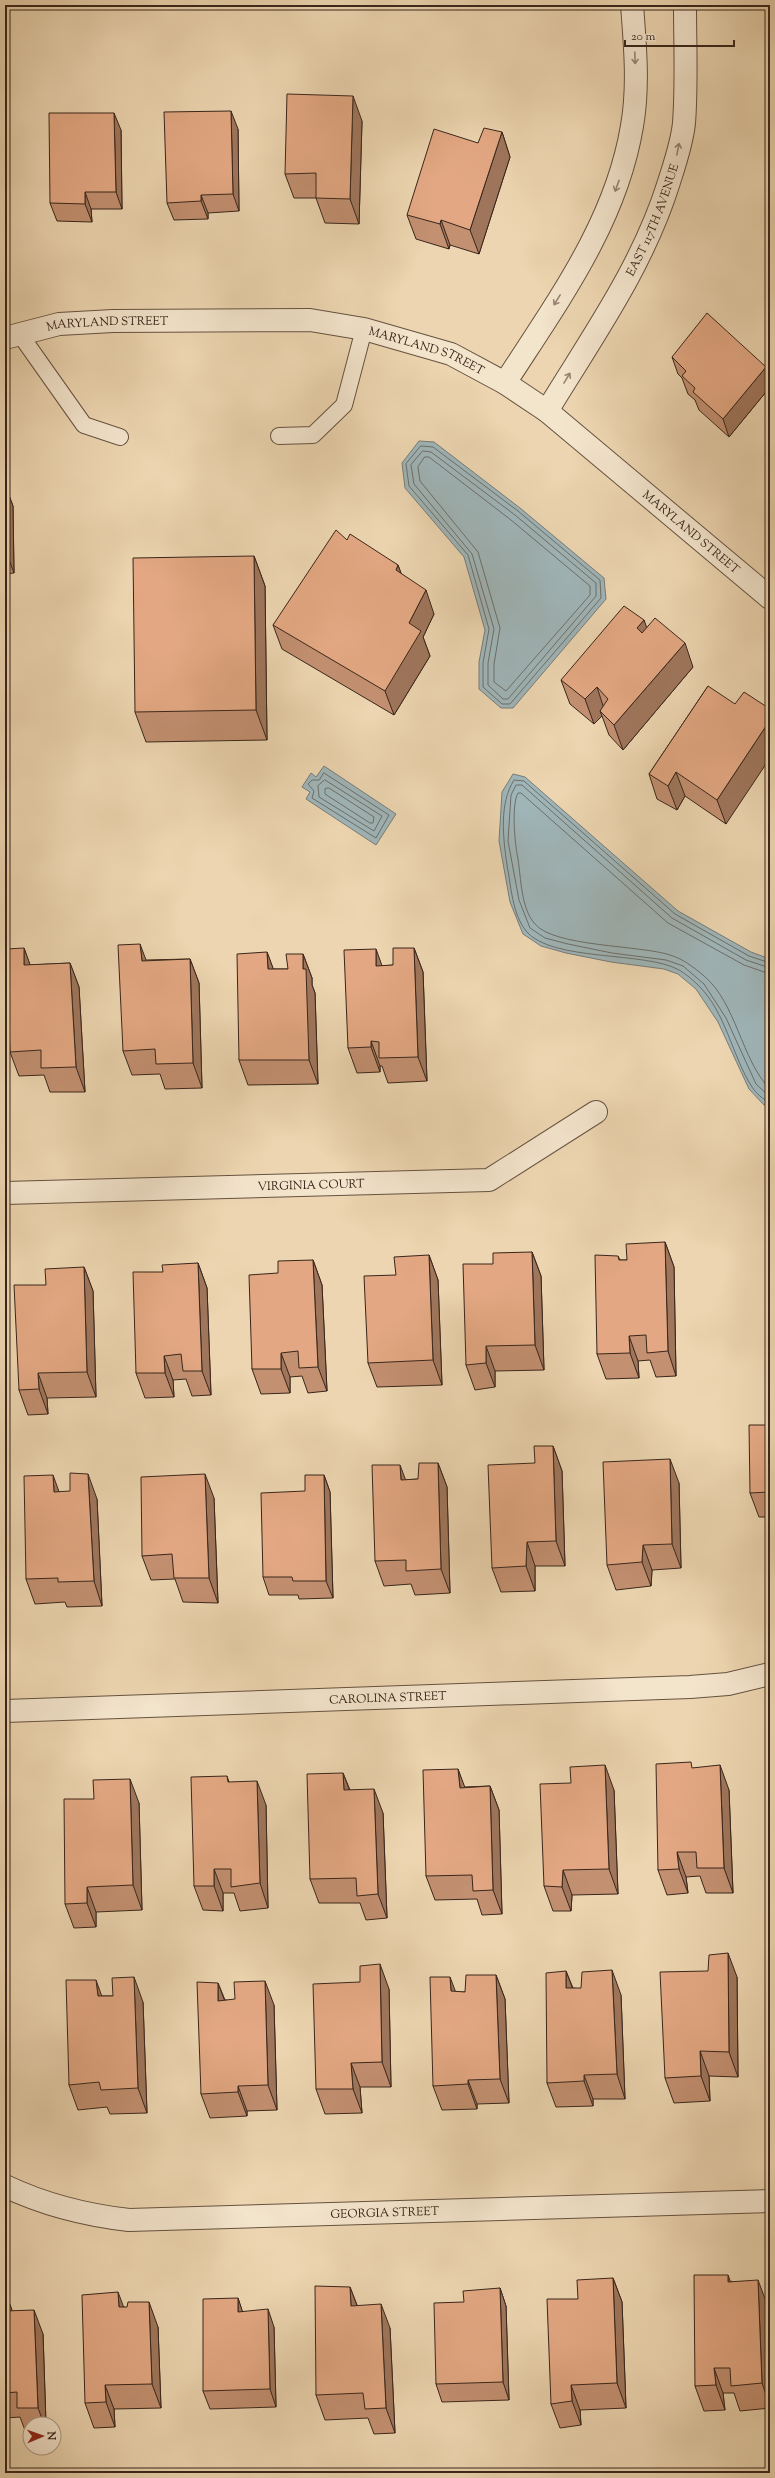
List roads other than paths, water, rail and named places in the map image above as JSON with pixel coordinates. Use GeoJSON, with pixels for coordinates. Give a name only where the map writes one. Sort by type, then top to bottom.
{"type":"FeatureCollection","features":[{"type":"Feature","properties":{"kind":"street"},"geometry":{"type":"LineString","coordinates":[[505,382],[593,243],[610,206],[625,164],[633,125],[636,86],[632,5]]}},
{"type":"Feature","properties":{"kind":"street","name":"EAST 117TH AVENUE"},"geometry":{"type":"LineString","coordinates":[[547,411],[632,272],[651,234],[664,197],[677,157],[684,124],[685,5]]}},
{"type":"Feature","properties":{"kind":"street","name":"MARYLAND STREET"},"geometry":{"type":"LineString","coordinates":[[12,336],[59,324],[183,320],[310,320],[364,329],[451,354],[505,382],[547,411],[770,598]]}},
{"type":"Feature","properties":{"kind":"street","name":"VIRGINIA COURT"},"geometry":{"type":"LineString","coordinates":[[5,1193],[489,1180],[596,1112]]}},
{"type":"Feature","properties":{"kind":"street","name":"CAROLINA STREET"},"geometry":{"type":"LineString","coordinates":[[5,1711],[690,1687],[728,1684],[770,1674]]}},
{"type":"Feature","properties":{"kind":"street","name":"GEORGIA STREET"},"geometry":{"type":"LineString","coordinates":[[5,2186],[57,2207],[89,2215],[129,2220],[770,2201]]}},
{"type":"Feature","properties":{"kind":"lane"},"geometry":{"type":"LineString","coordinates":[[279,436],[313,435],[344,405],[364,329]]}},
{"type":"Feature","properties":{"kind":"lane"},"geometry":{"type":"LineString","coordinates":[[12,336],[84,425],[120,437]]}},
{"type":"Feature","properties":{"kind":"water"},"geometry":{"type":"Polygon","coordinates":[[[419,441],[434,442],[520,508],[604,578],[606,599],[513,708],[501,708],[479,689],[479,662],[485,630],[464,557],[405,488],[402,463],[419,441]]]}},
{"type":"Feature","properties":{"kind":"water"},"geometry":{"type":"Polygon","coordinates":[[[324,766],[396,814],[376,845],[306,799],[310,792],[302,787],[311,773],[316,777],[324,766]]]}},
{"type":"Feature","properties":{"kind":"water"},"geometry":{"type":"Polygon","coordinates":[[[513,774],[525,777],[678,911],[751,952],[770,959],[770,1106],[764,1105],[749,1089],[718,1022],[696,989],[678,974],[664,969],[611,962],[566,953],[541,946],[523,934],[510,902],[499,841],[502,792],[513,774]]]}}]}
